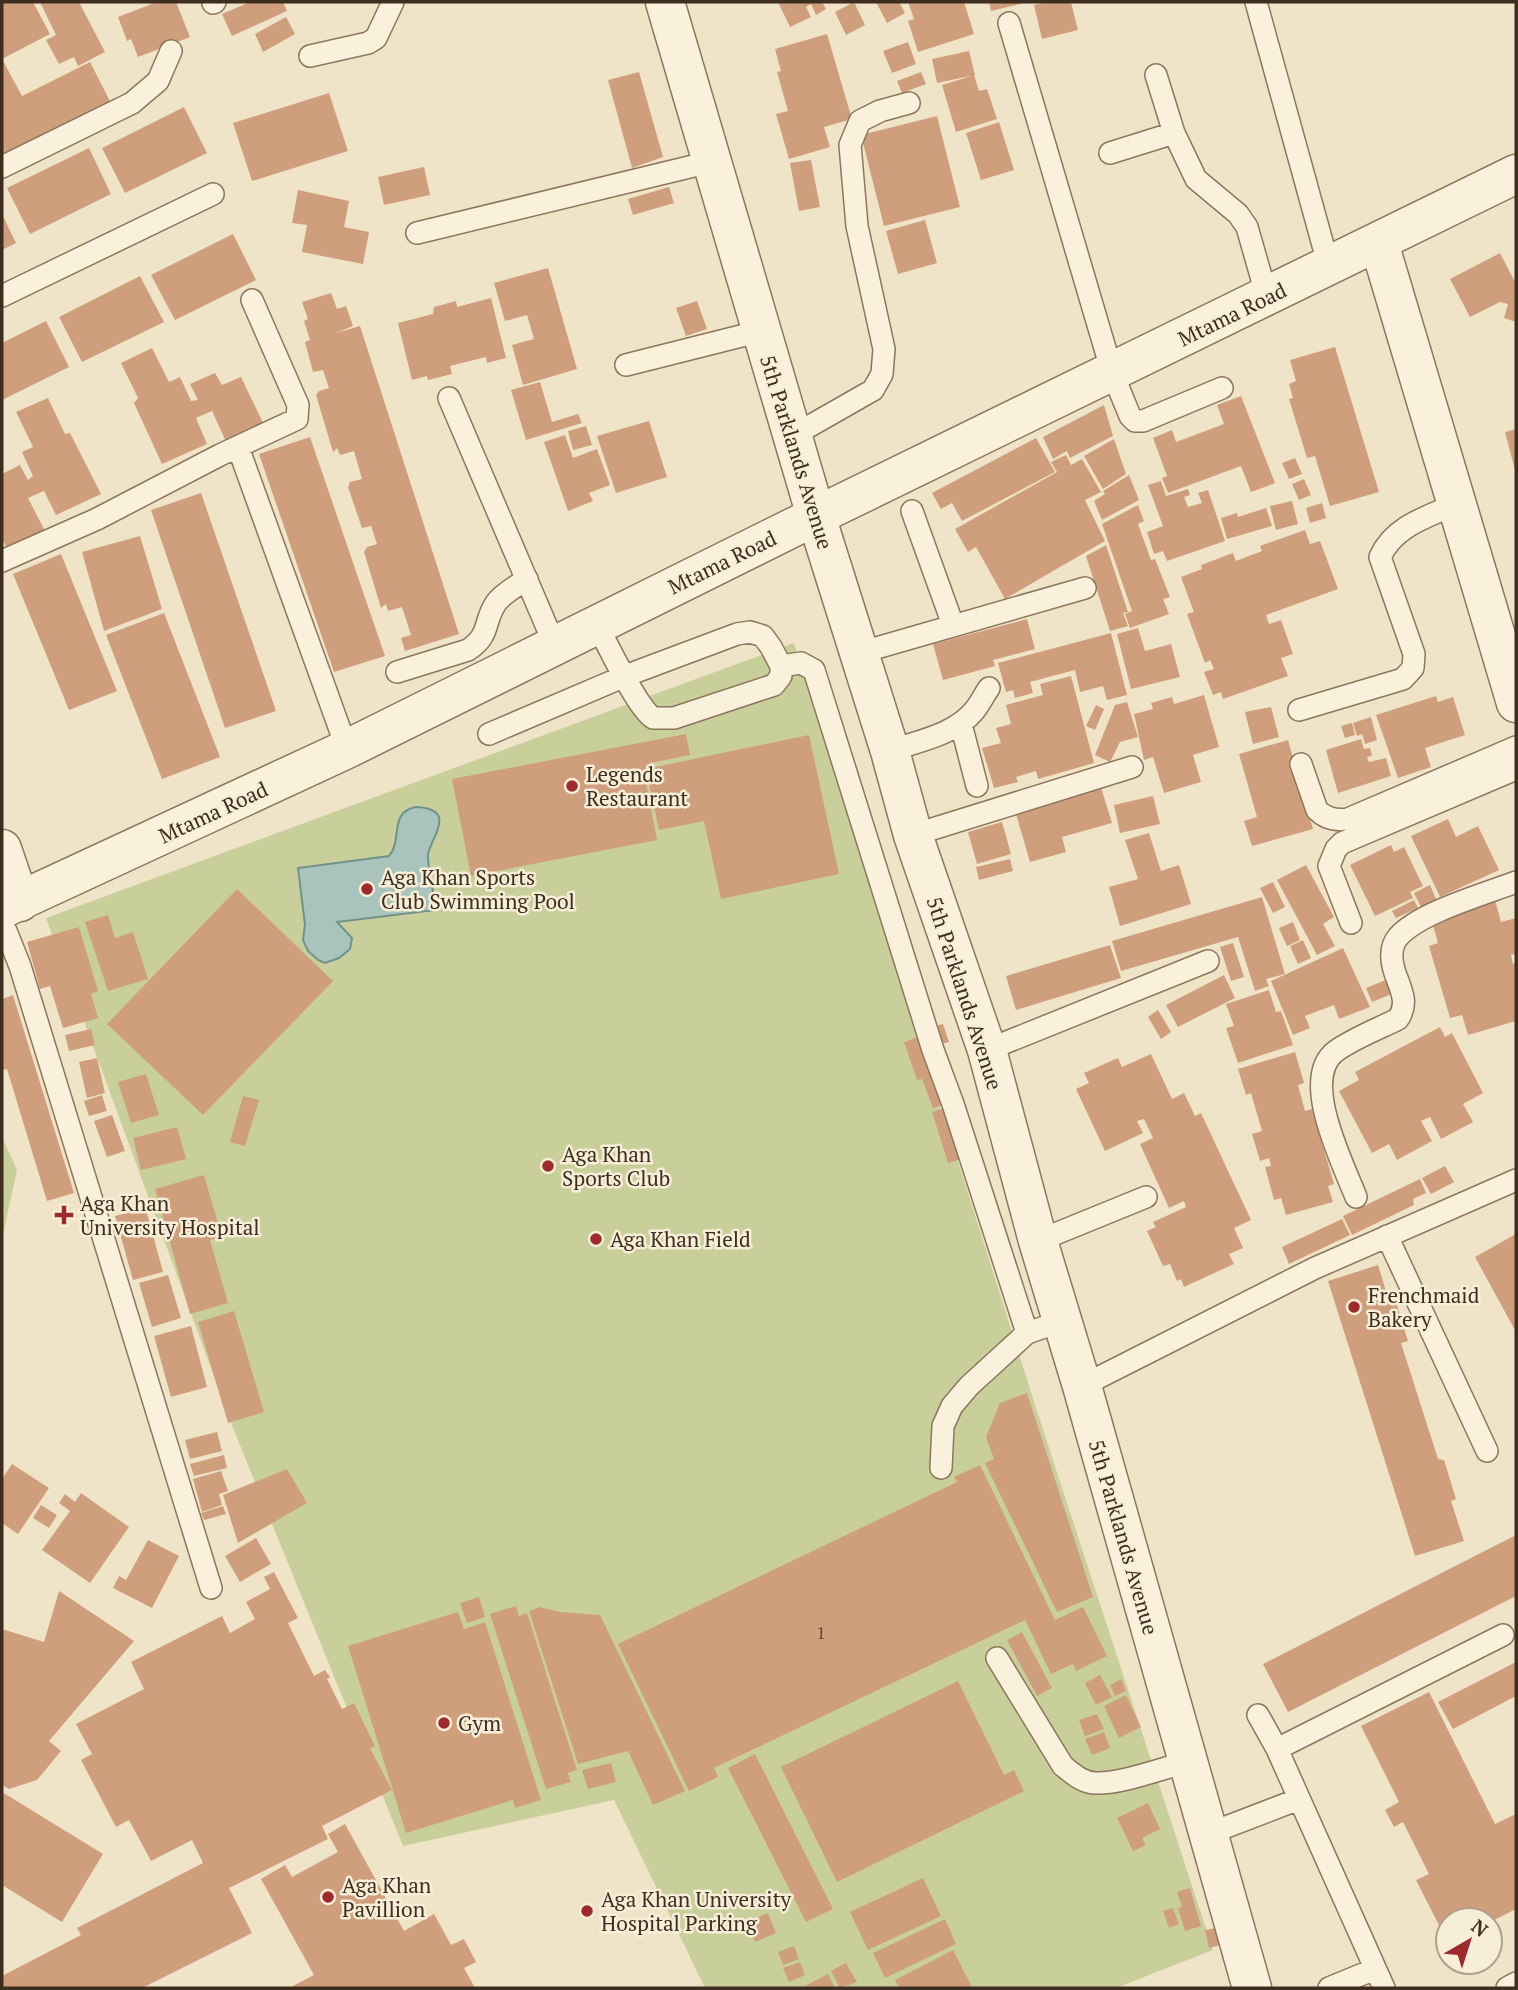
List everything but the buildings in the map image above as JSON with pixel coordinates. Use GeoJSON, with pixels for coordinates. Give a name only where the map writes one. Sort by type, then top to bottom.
{"type":"FeatureCollection","features":[{"type":"Feature","properties":{"kind":"street","name":"5th Parklands Avenue"},"geometry":{"type":"LineString","coordinates":[[664,2],[913,835],[987,1050],[1038,1241],[1082,1386],[1252,1988]]}},
{"type":"Feature","properties":{"kind":"street","name":"Mtama Road"},"geometry":{"type":"LineString","coordinates":[[8,913],[1516,174]]}},
{"type":"Feature","properties":{"kind":"street"},"geometry":{"type":"LineString","coordinates":[[1379,243],[1516,704]]}},
{"type":"Feature","properties":{"kind":"street"},"geometry":{"type":"LineString","coordinates":[[2,849],[8,913]]}},
{"type":"Feature","properties":{"kind":"lane"},"geometry":{"type":"LineString","coordinates":[[310,56],[368,43],[376,38],[393,2]]}},
{"type":"Feature","properties":{"kind":"lane"},"geometry":{"type":"LineString","coordinates":[[1256,2],[1329,267]]}},
{"type":"Feature","properties":{"kind":"lane"},"geometry":{"type":"LineString","coordinates":[[1009,23],[1112,372],[1124,404],[1135,421],[1143,421],[1222,388]]}},
{"type":"Feature","properties":{"kind":"lane"},"geometry":{"type":"LineString","coordinates":[[2,167],[132,103],[158,81],[171,51]]}},
{"type":"Feature","properties":{"kind":"lane"},"geometry":{"type":"LineString","coordinates":[[1156,75],[1174,133],[1196,179],[1238,214],[1247,227],[1267,297]]}},
{"type":"Feature","properties":{"kind":"lane"},"geometry":{"type":"LineString","coordinates":[[794,435],[873,390],[882,374],[884,349],[857,226],[850,145],[860,121],[880,110],[909,103]]}},
{"type":"Feature","properties":{"kind":"lane"},"geometry":{"type":"LineString","coordinates":[[1111,153],[1174,133]]}},
{"type":"Feature","properties":{"kind":"lane"},"geometry":{"type":"LineString","coordinates":[[417,233],[710,162]]}},
{"type":"Feature","properties":{"kind":"lane"},"geometry":{"type":"LineString","coordinates":[[2,296],[213,194]]}},
{"type":"Feature","properties":{"kind":"lane"},"geometry":{"type":"LineString","coordinates":[[2,561],[97,519],[297,419],[298,405],[252,300]]}},
{"type":"Feature","properties":{"kind":"lane"},"geometry":{"type":"LineString","coordinates":[[626,365],[761,331]]}},
{"type":"Feature","properties":{"kind":"lane"},"geometry":{"type":"LineString","coordinates":[[449,398],[555,646]]}},
{"type":"Feature","properties":{"kind":"lane"},"geometry":{"type":"LineString","coordinates":[[237,447],[347,749]]}},
{"type":"Feature","properties":{"kind":"lane"},"geometry":{"type":"LineString","coordinates":[[1299,710],[1403,680],[1413,668],[1414,654],[1380,557],[1386,544],[1397,532],[1456,503]]}},
{"type":"Feature","properties":{"kind":"lane"},"geometry":{"type":"LineString","coordinates":[[912,511],[953,625]]}},
{"type":"Feature","properties":{"kind":"lane"},"geometry":{"type":"LineString","coordinates":[[397,672],[468,650],[482,639],[498,599],[527,579]]}},
{"type":"Feature","properties":{"kind":"lane"},"geometry":{"type":"LineString","coordinates":[[859,653],[1085,588]]}},
{"type":"Feature","properties":{"kind":"lane"},"geometry":{"type":"LineString","coordinates":[[489,734],[625,676],[737,634],[750,632],[762,636],[782,666],[781,676],[774,685],[674,718],[653,718],[642,709],[625,676],[597,625]]}},
{"type":"Feature","properties":{"kind":"lane"},"geometry":{"type":"LineString","coordinates":[[782,666],[801,663],[814,670],[933,1050],[1027,1333]]}},
{"type":"Feature","properties":{"kind":"lane"},"geometry":{"type":"LineString","coordinates":[[890,751],[961,724],[974,711],[989,688]]}},
{"type":"Feature","properties":{"kind":"lane"},"geometry":{"type":"LineString","coordinates":[[961,724],[977,786]]}},
{"type":"Feature","properties":{"kind":"lane"},"geometry":{"type":"LineString","coordinates":[[1301,764],[1317,810],[1337,821],[1348,819],[1516,747]]}},
{"type":"Feature","properties":{"kind":"lane"},"geometry":{"type":"LineString","coordinates":[[913,835],[1132,767]]}},
{"type":"Feature","properties":{"kind":"lane"},"geometry":{"type":"LineString","coordinates":[[1351,923],[1329,866],[1336,849],[1342,844],[1516,769]]}},
{"type":"Feature","properties":{"kind":"lane"},"geometry":{"type":"LineString","coordinates":[[1356,1197],[1328,1124],[1321,1095],[1322,1070],[1334,1052],[1398,1019],[1403,1012],[1405,1004],[1391,960],[1398,937],[1450,906],[1516,882]]}},
{"type":"Feature","properties":{"kind":"lane"},"geometry":{"type":"LineString","coordinates":[[8,913],[6,931],[20,966],[211,1588]]}},
{"type":"Feature","properties":{"kind":"lane"},"geometry":{"type":"LineString","coordinates":[[987,1050],[1208,961]]}},
{"type":"Feature","properties":{"kind":"lane"},"geometry":{"type":"LineString","coordinates":[[1082,1386],[1315,1268],[1516,1180]]}},
{"type":"Feature","properties":{"kind":"lane"},"geometry":{"type":"LineString","coordinates":[[1038,1241],[1146,1197]]}},
{"type":"Feature","properties":{"kind":"lane"},"geometry":{"type":"LineString","coordinates":[[1387,1236],[1487,1451]]}},
{"type":"Feature","properties":{"kind":"lane"},"geometry":{"type":"LineString","coordinates":[[941,1468],[943,1426],[952,1406],[969,1385],[1027,1333],[1062,1321]]}},
{"type":"Feature","properties":{"kind":"lane"},"geometry":{"type":"LineString","coordinates":[[1277,1749],[1503,1635]]}},
{"type":"Feature","properties":{"kind":"lane"},"geometry":{"type":"LineString","coordinates":[[997,1658],[1063,1766],[1079,1779],[1096,1783],[1115,1781],[1187,1762]]}},
{"type":"Feature","properties":{"kind":"lane"},"geometry":{"type":"LineString","coordinates":[[1258,1714],[1277,1749],[1384,1988]]}},
{"type":"Feature","properties":{"kind":"lane"},"geometry":{"type":"LineString","coordinates":[[1208,1834],[1299,1799]]}},
{"type":"Feature","properties":{"kind":"lane"},"geometry":{"type":"LineString","coordinates":[[1329,1988],[1375,1969]]}},
{"type":"Feature","properties":{"kind":"lane"},"geometry":{"type":"LineString","coordinates":[[1507,1988],[1516,1983]]}},
{"type":"Feature","properties":{"kind":"green space","name":"Aga Khan Sports Club"},"geometry":{"type":"Polygon","coordinates":[[[794,643],[1038,1414],[1213,1950],[1116,1988],[705,1988],[614,1800],[403,1846],[233,1428],[46,918],[794,643]]]}},
{"type":"Feature","properties":{"kind":"green space"},"geometry":{"type":"Polygon","coordinates":[[[2,1137],[17,1170],[2,1239],[2,1137]]]}},
{"type":"Feature","properties":{"kind":"water","name":"Aga Khan Sports Club Swimming Pool"},"geometry":{"type":"Polygon","coordinates":[[[416,807],[437,813],[439,819],[428,855],[436,910],[337,922],[352,938],[350,949],[339,958],[325,963],[318,960],[308,951],[303,940],[305,925],[298,868],[389,856],[402,815],[416,807]]]}},
{"type":"Feature","properties":{"kind":"place","name":"Legends Restaurant"},"geometry":{"type":"Point","coordinates":[572,786]}},
{"type":"Feature","properties":{"kind":"place","name":"Aga Khan Sports Club Swimming Pool"},"geometry":{"type":"Point","coordinates":[367,889]}},
{"type":"Feature","properties":{"kind":"place","name":"Aga Khan Sports Club"},"geometry":{"type":"Point","coordinates":[548,1166]}},
{"type":"Feature","properties":{"kind":"place","name":"Aga Khan University Hospital"},"geometry":{"type":"Point","coordinates":[64,1215]}},
{"type":"Feature","properties":{"kind":"place","name":"Aga Khan Field"},"geometry":{"type":"Point","coordinates":[596,1239]}},
{"type":"Feature","properties":{"kind":"place","name":"Frenchmaid Bakery"},"geometry":{"type":"Point","coordinates":[1354,1307]}},
{"type":"Feature","properties":{"kind":"place","name":"Gym"},"geometry":{"type":"Point","coordinates":[444,1723]}},
{"type":"Feature","properties":{"kind":"place","name":"Aga Khan Pavillion"},"geometry":{"type":"Point","coordinates":[328,1897]}},
{"type":"Feature","properties":{"kind":"place","name":"Aga Khan University Hospital Parking"},"geometry":{"type":"Point","coordinates":[587,1911]}}]}
